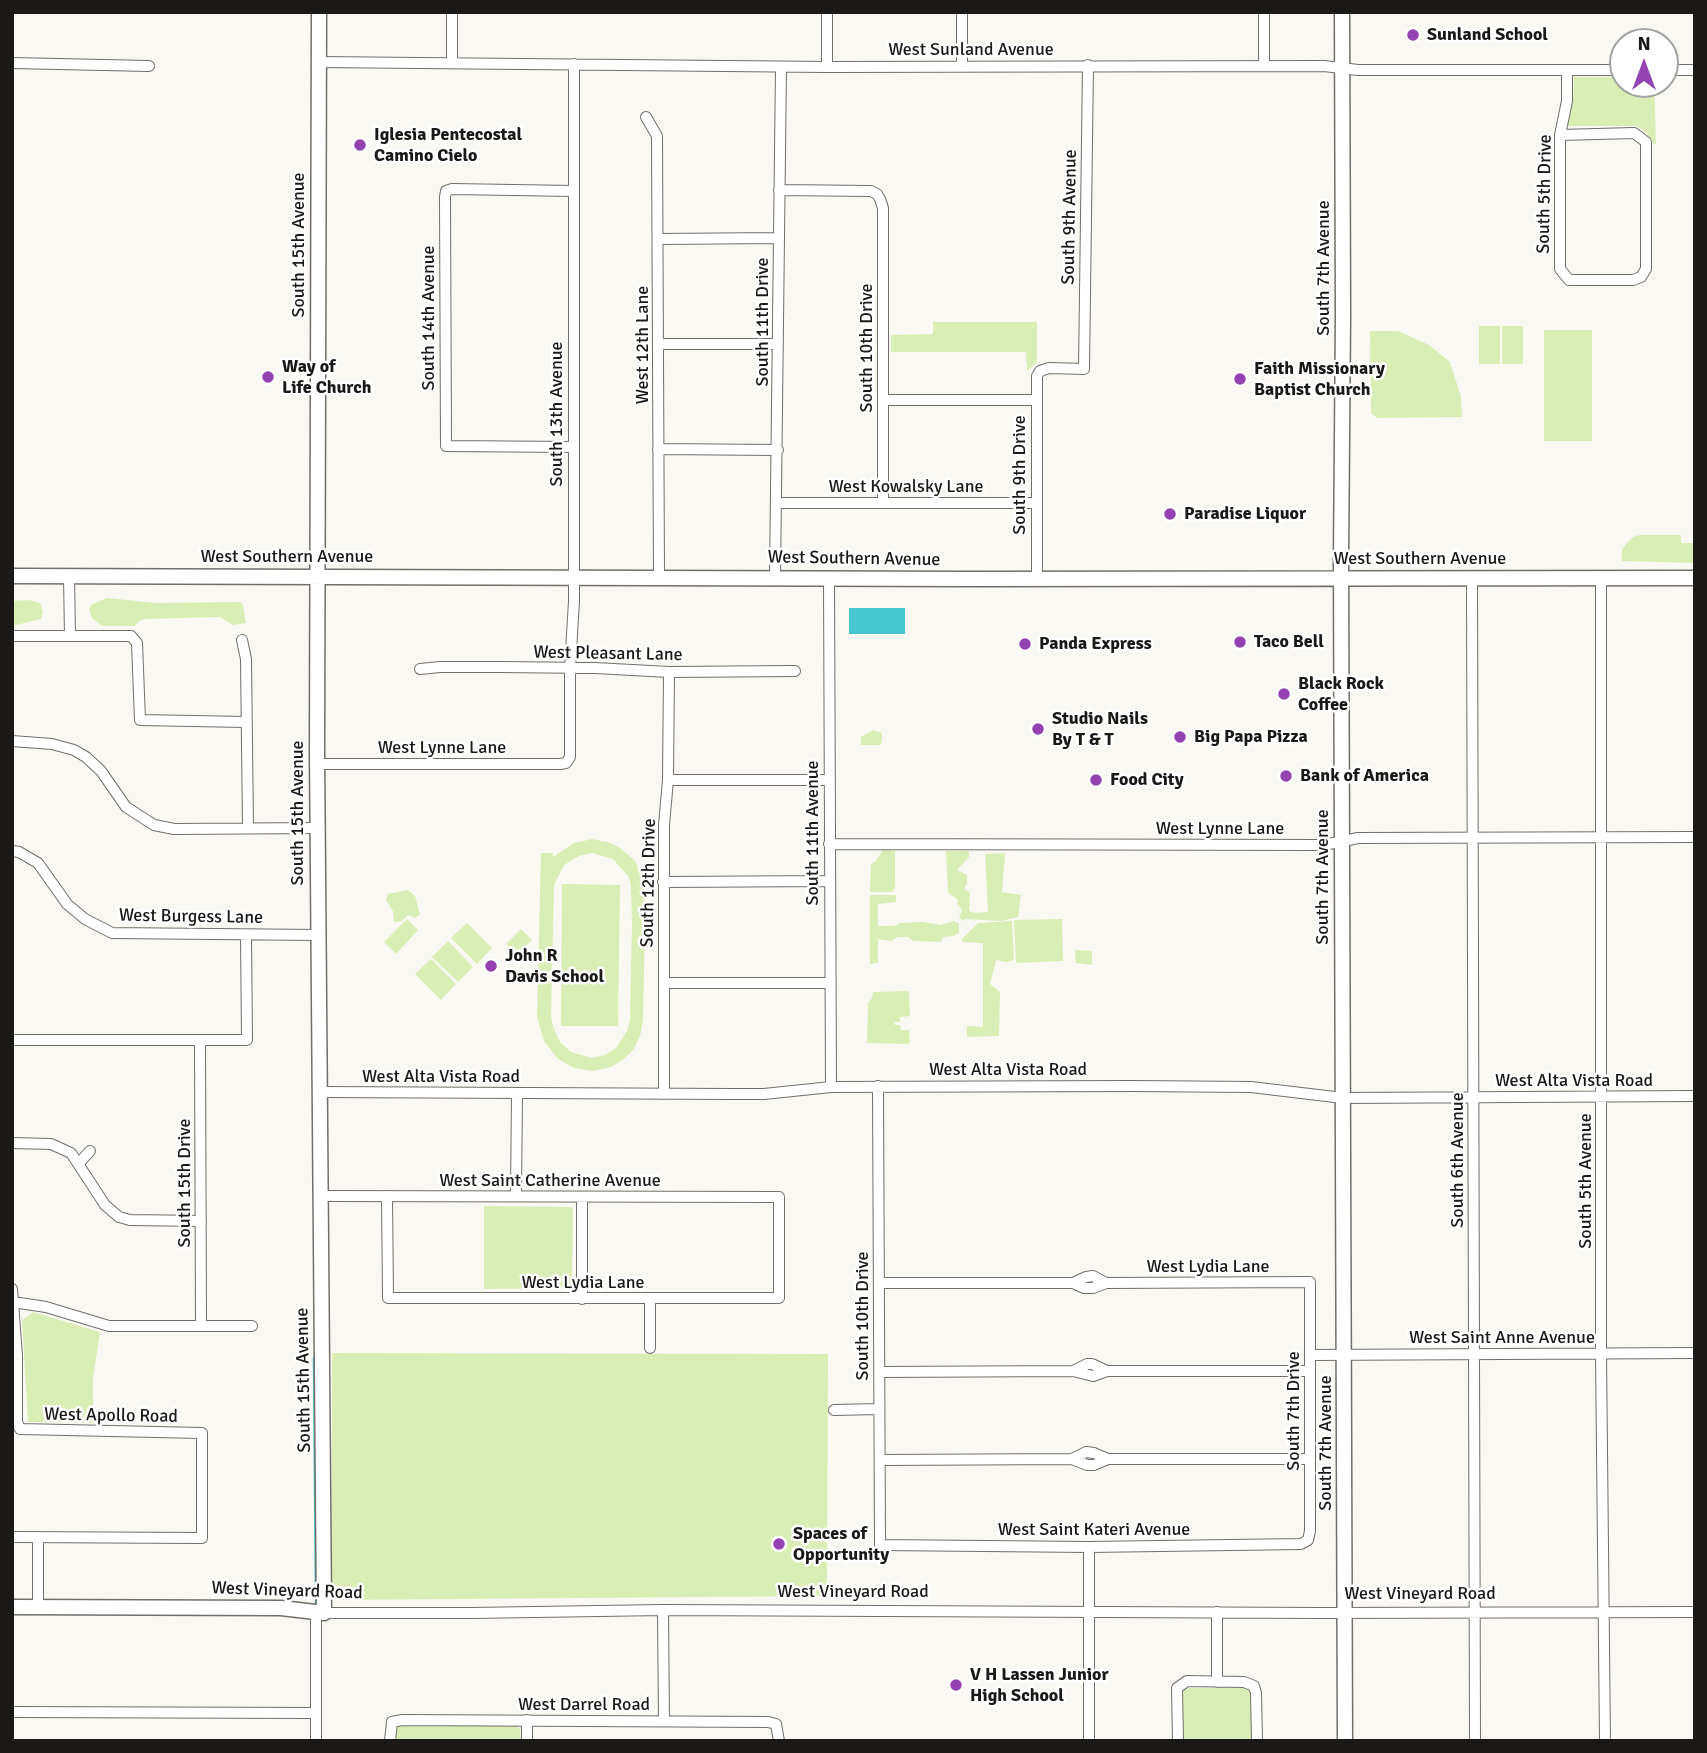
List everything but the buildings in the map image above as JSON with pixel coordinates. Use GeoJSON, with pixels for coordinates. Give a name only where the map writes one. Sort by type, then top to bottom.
{"type":"FeatureCollection","features":[{"type":"Feature","properties":{"kind":"main road","name":"South 15th Avenue"},"geometry":{"type":"LineString","coordinates":[[319,12],[317,935],[321,1092],[320,1612]]}},
{"type":"Feature","properties":{"kind":"main road","name":"South 7th Avenue"},"geometry":{"type":"LineString","coordinates":[[1342,12],[1345,1741]]}},
{"type":"Feature","properties":{"kind":"main road","name":"West Southern Avenue"},"geometry":{"type":"LineString","coordinates":[[12,576],[1695,579]]}},
{"type":"Feature","properties":{"kind":"main road","name":"West Vineyard Road"},"geometry":{"type":"LineString","coordinates":[[12,1608],[281,1608],[320,1612]]}},
{"type":"Feature","properties":{"kind":"street"},"geometry":{"type":"LineString","coordinates":[[452,12],[452,63]]}},
{"type":"Feature","properties":{"kind":"street"},"geometry":{"type":"LineString","coordinates":[[827,12],[827,67]]}},
{"type":"Feature","properties":{"kind":"street"},"geometry":{"type":"LineString","coordinates":[[961,66],[962,12]]}},
{"type":"Feature","properties":{"kind":"street"},"geometry":{"type":"LineString","coordinates":[[1264,12],[1264,66]]}},
{"type":"Feature","properties":{"kind":"street","name":"West Sunland Avenue"},"geometry":{"type":"LineString","coordinates":[[319,62],[1609,70]]}},
{"type":"Feature","properties":{"kind":"street"},"geometry":{"type":"LineString","coordinates":[[12,63],[149,66]]}},
{"type":"Feature","properties":{"kind":"street","name":"South 13th Avenue"},"geometry":{"type":"LineString","coordinates":[[566,763],[570,754],[574,577],[574,64]]}},
{"type":"Feature","properties":{"kind":"street","name":"South 9th Avenue"},"geometry":{"type":"LineString","coordinates":[[1040,371],[1049,368],[1084,369],[1088,65]]}},
{"type":"Feature","properties":{"kind":"street","name":"South 11th Drive"},"geometry":{"type":"LineString","coordinates":[[775,578],[781,66]]}},
{"type":"Feature","properties":{"kind":"street","name":"South 5th Drive"},"geometry":{"type":"LineString","coordinates":[[1560,135],[1634,134],[1641,136],[1646,142],[1646,269],[1641,277],[1569,279],[1560,269],[1560,135],[1567,101],[1567,70]]}},
{"type":"Feature","properties":{"kind":"street","name":"West 12th Lane"},"geometry":{"type":"LineString","coordinates":[[646,117],[657,136],[659,577]]}},
{"type":"Feature","properties":{"kind":"street","name":"South 10th Drive"},"geometry":{"type":"LineString","coordinates":[[779,190],[864,190],[877,194],[883,208],[883,503]]}},
{"type":"Feature","properties":{"kind":"street","name":"South 14th Avenue"},"geometry":{"type":"LineString","coordinates":[[572,447],[446,446],[446,191],[573,191]]}},
{"type":"Feature","properties":{"kind":"street"},"geometry":{"type":"LineString","coordinates":[[658,239],[779,238]]}},
{"type":"Feature","properties":{"kind":"street"},"geometry":{"type":"LineString","coordinates":[[659,344],[778,344]]}},
{"type":"Feature","properties":{"kind":"street","name":"South 9th Drive"},"geometry":{"type":"LineString","coordinates":[[1037,579],[1036,380],[1040,371]]}},
{"type":"Feature","properties":{"kind":"street"},"geometry":{"type":"LineString","coordinates":[[883,400],[1036,400]]}},
{"type":"Feature","properties":{"kind":"street"},"geometry":{"type":"LineString","coordinates":[[658,449],[778,450]]}},
{"type":"Feature","properties":{"kind":"street","name":"West Kowalsky Lane"},"geometry":{"type":"LineString","coordinates":[[777,503],[1036,503]]}},
{"type":"Feature","properties":{"kind":"street"},"geometry":{"type":"LineString","coordinates":[[69,576],[70,636]]}},
{"type":"Feature","properties":{"kind":"street","name":"South 11th Avenue"},"geometry":{"type":"LineString","coordinates":[[829,578],[831,1087]]}},
{"type":"Feature","properties":{"kind":"street","name":"South 6th Avenue"},"geometry":{"type":"LineString","coordinates":[[1472,579],[1475,1741]]}},
{"type":"Feature","properties":{"kind":"street","name":"South 5th Avenue"},"geometry":{"type":"LineString","coordinates":[[1601,579],[1601,1354],[1605,1741]]}},
{"type":"Feature","properties":{"kind":"street"},"geometry":{"type":"LineString","coordinates":[[12,636],[131,636],[137,643],[139,720],[246,722]]}},
{"type":"Feature","properties":{"kind":"street"},"geometry":{"type":"LineString","coordinates":[[242,640],[246,659],[248,827]]}},
{"type":"Feature","properties":{"kind":"street","name":"West Pleasant Lane"},"geometry":{"type":"LineString","coordinates":[[419,669],[440,667],[669,672],[795,671]]}},
{"type":"Feature","properties":{"kind":"street","name":"South 12th Drive"},"geometry":{"type":"LineString","coordinates":[[664,1094],[663,881],[669,672]]}},
{"type":"Feature","properties":{"kind":"street"},"geometry":{"type":"LineString","coordinates":[[12,741],[52,744],[86,757],[101,771],[126,807],[154,825],[174,829],[317,828]]}},
{"type":"Feature","properties":{"kind":"street","name":"West Lynne Lane"},"geometry":{"type":"LineString","coordinates":[[317,764],[566,763]]}},
{"type":"Feature","properties":{"kind":"street"},"geometry":{"type":"LineString","coordinates":[[668,780],[829,780]]}},
{"type":"Feature","properties":{"kind":"street","name":"West Lynne Lane"},"geometry":{"type":"LineString","coordinates":[[829,844],[1324,845],[1358,838],[1695,837]]}},
{"type":"Feature","properties":{"kind":"street","name":"West Burgess Lane"},"geometry":{"type":"LineString","coordinates":[[12,852],[19,852],[38,863],[67,904],[85,919],[112,933],[317,935]]}},
{"type":"Feature","properties":{"kind":"street"},"geometry":{"type":"LineString","coordinates":[[663,881],[830,881]]}},
{"type":"Feature","properties":{"kind":"street"},"geometry":{"type":"LineString","coordinates":[[12,1040],[247,1040],[246,935]]}},
{"type":"Feature","properties":{"kind":"street"},"geometry":{"type":"LineString","coordinates":[[664,984],[830,983]]}},
{"type":"Feature","properties":{"kind":"street","name":"South 15th Drive"},"geometry":{"type":"LineString","coordinates":[[201,1040],[201,1326]]}},
{"type":"Feature","properties":{"kind":"street","name":"South 10th Drive"},"geometry":{"type":"LineString","coordinates":[[878,1086],[880,1545]]}},
{"type":"Feature","properties":{"kind":"street","name":"West Alta Vista Road"},"geometry":{"type":"LineString","coordinates":[[321,1092],[764,1094],[804,1088],[878,1086],[1251,1087],[1343,1098],[1695,1096]]}},
{"type":"Feature","properties":{"kind":"street"},"geometry":{"type":"LineString","coordinates":[[516,1196],[517,1093]]}},
{"type":"Feature","properties":{"kind":"street"},"geometry":{"type":"LineString","coordinates":[[12,1143],[51,1144],[71,1153],[105,1205],[119,1217],[130,1220],[201,1221]]}},
{"type":"Feature","properties":{"kind":"street"},"geometry":{"type":"LineString","coordinates":[[79,1163],[90,1151]]}},
{"type":"Feature","properties":{"kind":"street","name":"West Saint Catherine Avenue"},"geometry":{"type":"LineString","coordinates":[[321,1196],[779,1197],[779,1298]]}},
{"type":"Feature","properties":{"kind":"street","name":"West Lydia Lane"},"geometry":{"type":"LineString","coordinates":[[387,1196],[388,1298],[779,1298]]}},
{"type":"Feature","properties":{"kind":"street"},"geometry":{"type":"LineString","coordinates":[[582,1198],[582,1299]]}},
{"type":"Feature","properties":{"kind":"street","name":"West Lydia Lane"},"geometry":{"type":"LineString","coordinates":[[879,1283],[1073,1283],[1084,1288],[1093,1288],[1106,1283],[1310,1282]]}},
{"type":"Feature","properties":{"kind":"street","name":"South 7th Drive"},"geometry":{"type":"LineString","coordinates":[[1308,1540],[1310,1282]]}},
{"type":"Feature","properties":{"kind":"street"},"geometry":{"type":"LineString","coordinates":[[12,1289],[15,1356]]}},
{"type":"Feature","properties":{"kind":"street"},"geometry":{"type":"LineString","coordinates":[[649,1299],[649,1348]]}},
{"type":"Feature","properties":{"kind":"street"},"geometry":{"type":"LineString","coordinates":[[13,1302],[46,1307],[109,1326],[252,1326]]}},
{"type":"Feature","properties":{"kind":"street","name":"West Saint Anne Avenue"},"geometry":{"type":"LineString","coordinates":[[1310,1355],[1695,1353]]}},
{"type":"Feature","properties":{"kind":"street","name":"West Apollo Road"},"geometry":{"type":"LineString","coordinates":[[15,1356],[17,1422],[20,1429],[202,1433],[202,1538],[38,1537]]}},
{"type":"Feature","properties":{"kind":"street"},"geometry":{"type":"LineString","coordinates":[[879,1371],[1073,1371],[1093,1376],[1107,1371],[1310,1371]]}},
{"type":"Feature","properties":{"kind":"street"},"geometry":{"type":"LineString","coordinates":[[834,1410],[880,1409]]}},
{"type":"Feature","properties":{"kind":"street"},"geometry":{"type":"LineString","coordinates":[[880,1460],[1072,1459],[1094,1465],[1108,1459],[1310,1459]]}},
{"type":"Feature","properties":{"kind":"street"},"geometry":{"type":"LineString","coordinates":[[12,1537],[38,1537],[38,1608]]}},
{"type":"Feature","properties":{"kind":"street","name":"West Saint Kateri Avenue"},"geometry":{"type":"LineString","coordinates":[[880,1545],[1089,1547],[1301,1544],[1308,1540]]}},
{"type":"Feature","properties":{"kind":"street"},"geometry":{"type":"LineString","coordinates":[[1089,1547],[1089,1741]]}},
{"type":"Feature","properties":{"kind":"street"},"geometry":{"type":"LineString","coordinates":[[663,1610],[664,1721]]}},
{"type":"Feature","properties":{"kind":"street","name":"West Vineyard Road"},"geometry":{"type":"LineString","coordinates":[[320,1612],[1695,1612]]}},
{"type":"Feature","properties":{"kind":"street","name":"South 15th Avenue"},"geometry":{"type":"LineString","coordinates":[[316,1741],[320,1612]]}},
{"type":"Feature","properties":{"kind":"street"},"geometry":{"type":"LineString","coordinates":[[1217,1612],[1217,1682]]}},
{"type":"Feature","properties":{"kind":"street"},"geometry":{"type":"LineString","coordinates":[[1178,1741],[1177,1690],[1179,1685],[1187,1681],[1244,1682],[1254,1686],[1257,1741]]}},
{"type":"Feature","properties":{"kind":"street"},"geometry":{"type":"LineString","coordinates":[[12,1712],[316,1713]]}},
{"type":"Feature","properties":{"kind":"street","name":"West Darrel Road"},"geometry":{"type":"LineString","coordinates":[[390,1741],[392,1722],[402,1720],[527,1720],[768,1722],[776,1724],[779,1741]]}},
{"type":"Feature","properties":{"kind":"street"},"geometry":{"type":"LineString","coordinates":[[527,1720],[527,1741]]}},
{"type":"Feature","properties":{"kind":"green space"},"geometry":{"type":"Polygon","coordinates":[[[1574,77],[1609,77],[1609,98],[1654,98],[1656,144],[1653,144],[1647,133],[1636,126],[1567,126],[1573,101],[1574,77]]]}},
{"type":"Feature","properties":{"kind":"green space"},"geometry":{"type":"Polygon","coordinates":[[[933,322],[1037,322],[1037,362],[1027,371],[1026,352],[891,352],[891,335],[933,334],[933,322]]]}},
{"type":"Feature","properties":{"kind":"green space"},"geometry":{"type":"Polygon","coordinates":[[[1479,326],[1500,326],[1500,364],[1479,364],[1479,326]]]}},
{"type":"Feature","properties":{"kind":"green space"},"geometry":{"type":"Polygon","coordinates":[[[1502,326],[1523,326],[1523,364],[1502,364],[1502,326]]]}},
{"type":"Feature","properties":{"kind":"green space"},"geometry":{"type":"Polygon","coordinates":[[[1544,330],[1592,330],[1592,441],[1544,441],[1544,330]]]}},
{"type":"Feature","properties":{"kind":"green space"},"geometry":{"type":"Polygon","coordinates":[[[1370,331],[1398,331],[1429,345],[1450,362],[1461,397],[1462,417],[1377,418],[1371,413],[1370,331]]]}},
{"type":"Feature","properties":{"kind":"green space"},"geometry":{"type":"Polygon","coordinates":[[[1681,535],[1681,543],[1695,543],[1695,563],[1622,561],[1622,550],[1626,544],[1633,537],[1681,535]]]}},
{"type":"Feature","properties":{"kind":"green space"},"geometry":{"type":"Polygon","coordinates":[[[107,598],[157,603],[240,602],[246,623],[233,625],[220,617],[145,619],[135,626],[102,626],[92,618],[89,610],[91,605],[107,598]]]}},
{"type":"Feature","properties":{"kind":"green space"},"geometry":{"type":"Polygon","coordinates":[[[29,600],[40,603],[43,612],[41,619],[12,626],[12,601],[29,600]]]}},
{"type":"Feature","properties":{"kind":"green space"},"geometry":{"type":"Polygon","coordinates":[[[873,730],[882,733],[880,745],[861,745],[861,737],[873,730]]]}},
{"type":"Feature","properties":{"kind":"green space"},"geometry":{"type":"Polygon","coordinates":[[[592,839],[611,843],[635,861],[644,881],[643,1020],[640,1036],[634,1049],[624,1059],[611,1067],[593,1071],[574,1068],[558,1059],[544,1041],[537,1017],[541,853],[553,853],[553,857],[574,843],[592,839]],[[592,853],[579,856],[564,865],[554,885],[553,1027],[560,1042],[571,1052],[592,1058],[605,1055],[616,1048],[627,1031],[630,1019],[631,884],[628,876],[613,859],[592,853]]]}},
{"type":"Feature","properties":{"kind":"green space"},"geometry":{"type":"Polygon","coordinates":[[[883,850],[895,851],[895,887],[892,892],[870,892],[871,864],[883,850]]]}},
{"type":"Feature","properties":{"kind":"green space"},"geometry":{"type":"Polygon","coordinates":[[[946,851],[969,851],[969,857],[957,870],[967,875],[964,889],[970,893],[969,911],[975,913],[988,912],[985,854],[1005,853],[1002,892],[1021,895],[1018,917],[1001,921],[964,921],[959,918],[962,910],[957,904],[958,900],[948,892],[946,851]]]}},
{"type":"Feature","properties":{"kind":"green space"},"geometry":{"type":"Polygon","coordinates":[[[562,884],[620,885],[618,1026],[561,1026],[562,884]]]}},
{"type":"Feature","properties":{"kind":"green space"},"geometry":{"type":"Polygon","coordinates":[[[408,890],[415,896],[420,914],[415,918],[408,915],[402,921],[394,922],[393,911],[386,900],[388,894],[408,890]]]}},
{"type":"Feature","properties":{"kind":"green space"},"geometry":{"type":"Polygon","coordinates":[[[870,895],[896,895],[896,902],[878,904],[878,926],[923,922],[940,925],[954,921],[959,924],[959,933],[943,937],[941,942],[913,941],[908,937],[897,937],[892,941],[878,939],[878,963],[870,964],[870,895]]]}},
{"type":"Feature","properties":{"kind":"green space"},"geometry":{"type":"Polygon","coordinates":[[[407,919],[418,930],[396,954],[384,942],[407,919]]]}},
{"type":"Feature","properties":{"kind":"green space"},"geometry":{"type":"Polygon","coordinates":[[[1062,919],[1063,961],[1016,963],[1014,920],[1062,919]]]}},
{"type":"Feature","properties":{"kind":"green space"},"geometry":{"type":"Polygon","coordinates":[[[1012,921],[1014,960],[996,960],[990,984],[1000,992],[999,1036],[967,1037],[967,1026],[983,1027],[983,943],[962,942],[962,939],[978,923],[1012,921]]]}},
{"type":"Feature","properties":{"kind":"green space"},"geometry":{"type":"Polygon","coordinates":[[[467,923],[492,948],[477,964],[451,938],[467,923]]]}},
{"type":"Feature","properties":{"kind":"green space"},"geometry":{"type":"Polygon","coordinates":[[[521,929],[532,940],[516,955],[506,944],[521,929]]]}},
{"type":"Feature","properties":{"kind":"green space"},"geometry":{"type":"Polygon","coordinates":[[[448,941],[473,967],[458,982],[432,957],[448,941]]]}},
{"type":"Feature","properties":{"kind":"green space"},"geometry":{"type":"Polygon","coordinates":[[[1075,950],[1092,951],[1092,965],[1076,963],[1075,950]]]}},
{"type":"Feature","properties":{"kind":"green space"},"geometry":{"type":"Polygon","coordinates":[[[431,959],[456,984],[441,1000],[415,974],[431,959]]]}},
{"type":"Feature","properties":{"kind":"green space"},"geometry":{"type":"Polygon","coordinates":[[[909,991],[910,1016],[900,1017],[900,1022],[894,1022],[895,1025],[900,1025],[901,1030],[909,1030],[910,1042],[867,1043],[868,1003],[873,992],[909,991]]]}},
{"type":"Feature","properties":{"kind":"green space"},"geometry":{"type":"Polygon","coordinates":[[[484,1206],[571,1207],[572,1288],[484,1289],[484,1206]]]}},
{"type":"Feature","properties":{"kind":"green space"},"geometry":{"type":"Polygon","coordinates":[[[33,1312],[100,1332],[93,1378],[93,1423],[28,1422],[22,1320],[33,1312]]]}},
{"type":"Feature","properties":{"kind":"green space"},"geometry":{"type":"Polygon","coordinates":[[[332,1353],[828,1354],[827,1596],[332,1600],[332,1353]]]}},
{"type":"Feature","properties":{"kind":"green space"},"geometry":{"type":"Polygon","coordinates":[[[1184,1690],[1250,1690],[1253,1741],[1182,1741],[1182,1695],[1184,1690]]]}},
{"type":"Feature","properties":{"kind":"green space"},"geometry":{"type":"Polygon","coordinates":[[[404,1724],[514,1725],[520,1729],[521,1741],[394,1741],[395,1728],[404,1724]]]}},
{"type":"Feature","properties":{"kind":"water"},"geometry":{"type":"Polygon","coordinates":[[[849,608],[905,608],[905,634],[849,634],[849,608]]]}},
{"type":"Feature","properties":{"kind":"waterway"},"geometry":{"type":"LineString","coordinates":[[314,1358],[316,1602]]}},
{"type":"Feature","properties":{"kind":"place","name":"Sunland School"},"geometry":{"type":"Point","coordinates":[1413,35]}},
{"type":"Feature","properties":{"kind":"place","name":"Iglesia Pentecostal Camino Cielo"},"geometry":{"type":"Point","coordinates":[360,145]}},
{"type":"Feature","properties":{"kind":"place","name":"Way of Life Church"},"geometry":{"type":"Point","coordinates":[268,377]}},
{"type":"Feature","properties":{"kind":"place","name":"Faith Missionary Baptist Church"},"geometry":{"type":"Point","coordinates":[1240,379]}},
{"type":"Feature","properties":{"kind":"place","name":"Paradise Liquor"},"geometry":{"type":"Point","coordinates":[1170,514]}},
{"type":"Feature","properties":{"kind":"place","name":"Taco Bell"},"geometry":{"type":"Point","coordinates":[1240,642]}},
{"type":"Feature","properties":{"kind":"place","name":"Panda Express"},"geometry":{"type":"Point","coordinates":[1025,644]}},
{"type":"Feature","properties":{"kind":"place","name":"Black Rock Coffee"},"geometry":{"type":"Point","coordinates":[1284,694]}},
{"type":"Feature","properties":{"kind":"place","name":"Studio Nails By T & T"},"geometry":{"type":"Point","coordinates":[1038,729]}},
{"type":"Feature","properties":{"kind":"place","name":"Big Papa Pizza"},"geometry":{"type":"Point","coordinates":[1180,737]}},
{"type":"Feature","properties":{"kind":"place","name":"Bank of America"},"geometry":{"type":"Point","coordinates":[1286,776]}},
{"type":"Feature","properties":{"kind":"place","name":"Food City"},"geometry":{"type":"Point","coordinates":[1096,780]}},
{"type":"Feature","properties":{"kind":"place","name":"John R Davis School"},"geometry":{"type":"Point","coordinates":[491,966]}},
{"type":"Feature","properties":{"kind":"place","name":"Spaces of Opportunity"},"geometry":{"type":"Point","coordinates":[779,1544]}},
{"type":"Feature","properties":{"kind":"place","name":"V H Lassen Junior High School"},"geometry":{"type":"Point","coordinates":[956,1685]}}]}
